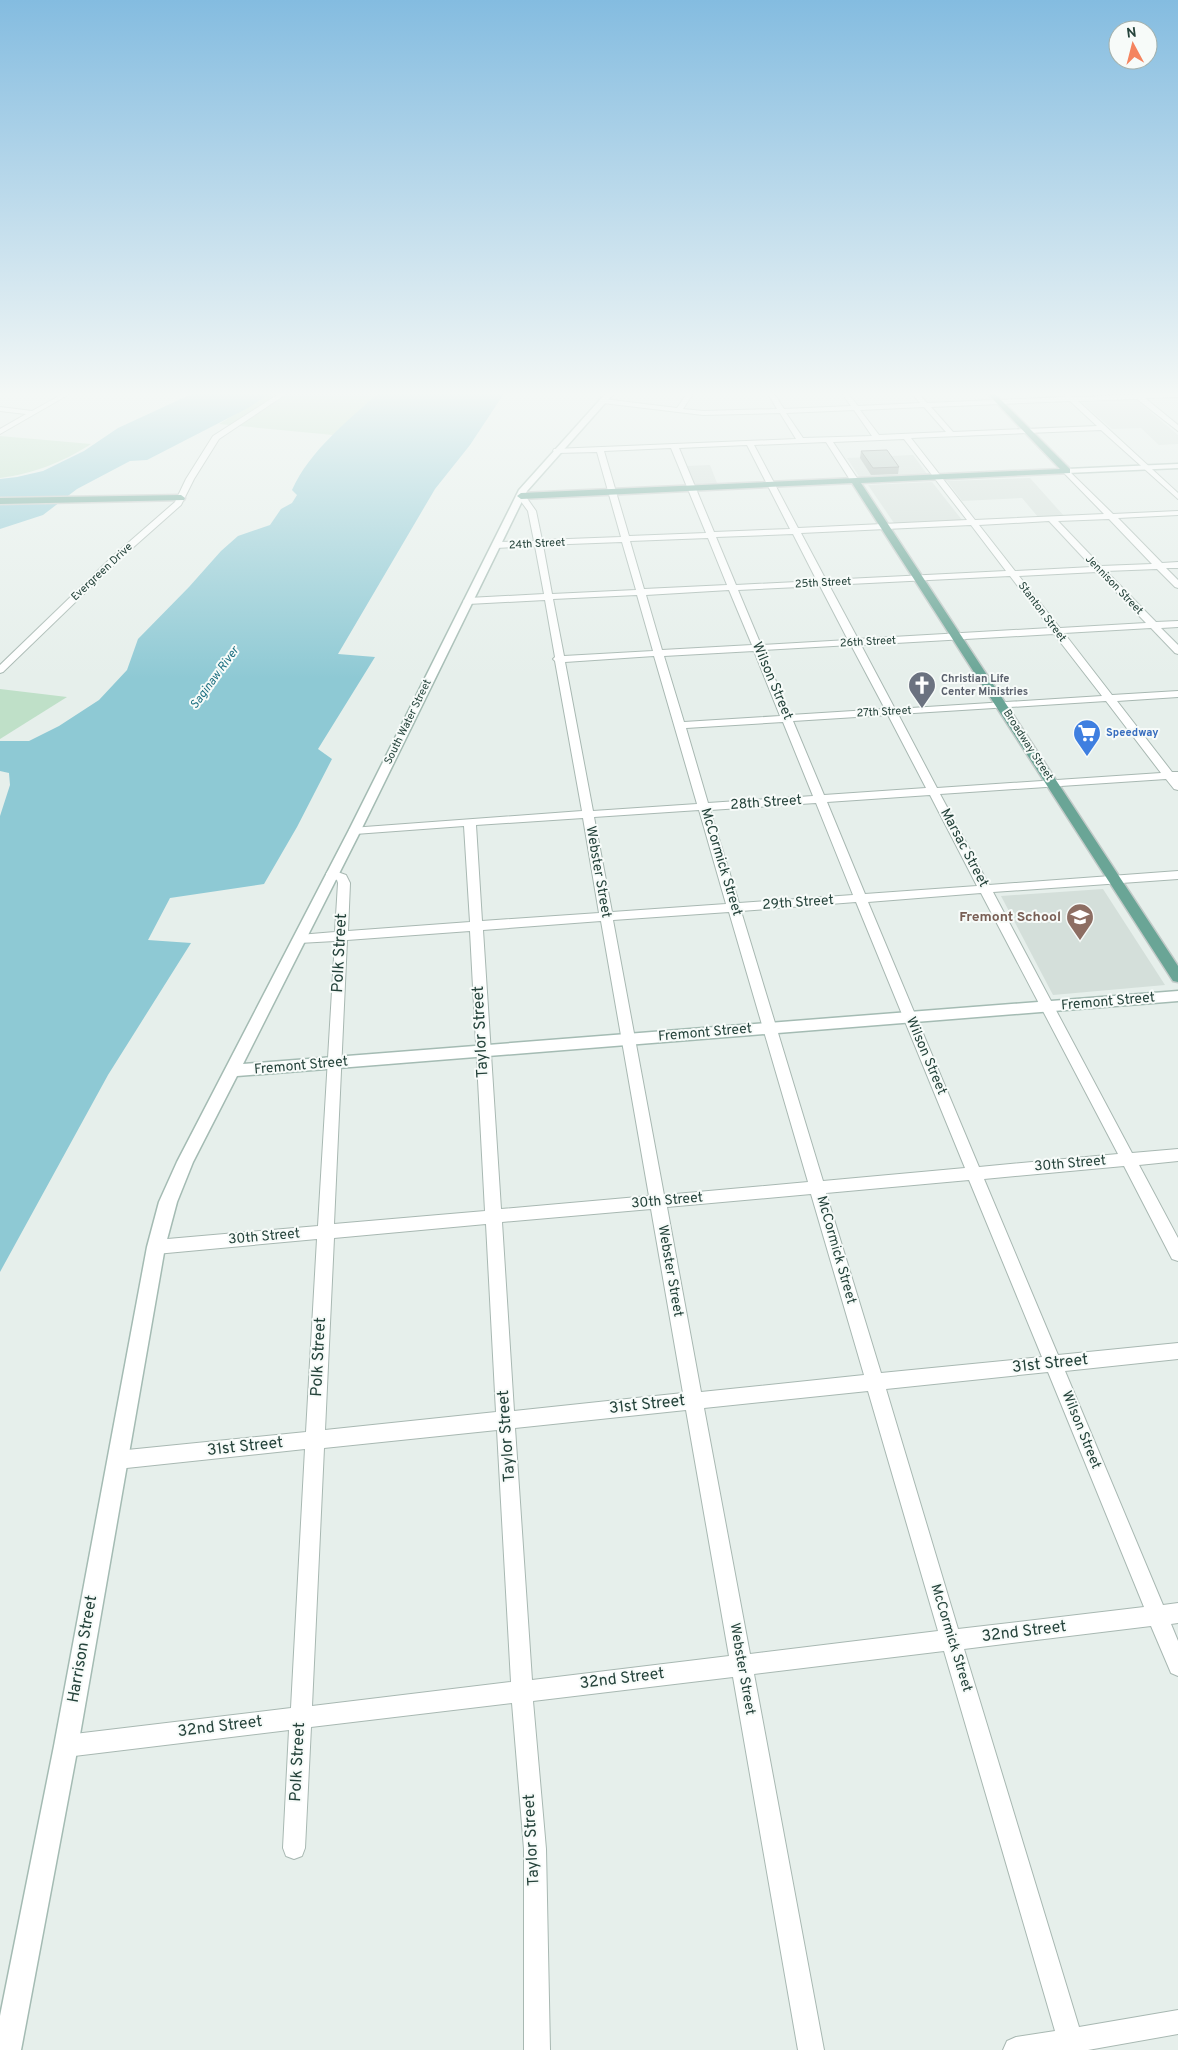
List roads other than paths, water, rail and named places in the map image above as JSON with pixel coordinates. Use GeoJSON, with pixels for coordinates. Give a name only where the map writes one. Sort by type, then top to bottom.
{"type":"FeatureCollection","features":[{"type":"Feature","properties":{"kind":"main road"},"geometry":{"type":"LineString","coordinates":[[520,496],[699,488]]}},
{"type":"Feature","properties":{"kind":"main road","name":"Broadway Street"},"geometry":{"type":"LineString","coordinates":[[859,488],[1178,977]]}},
{"type":"Feature","properties":{"kind":"main road"},"geometry":{"type":"LineString","coordinates":[[0,501],[181,498]]}},
{"type":"Feature","properties":{"kind":"street","name":"Evergreen Drive"},"geometry":{"type":"LineString","coordinates":[[0,670],[116,558],[178,503],[186,488]]}},
{"type":"Feature","properties":{"kind":"street","name":"South Water Street"},"geometry":{"type":"LineString","coordinates":[[156,1247],[168,1202],[185,1162],[355,830],[525,488]]}},
{"type":"Feature","properties":{"kind":"street","name":"McCormick Street"},"geometry":{"type":"LineString","coordinates":[[611,488],[679,725],[1072,2045]]}},
{"type":"Feature","properties":{"kind":"street","name":"Wilson Street"},"geometry":{"type":"LineString","coordinates":[[692,488],[1178,1666]]}},
{"type":"Feature","properties":{"kind":"street","name":"Marsac Street"},"geometry":{"type":"LineString","coordinates":[[774,488],[1178,1254]]}},
{"type":"Feature","properties":{"kind":"street","name":"Stanton Street"},"geometry":{"type":"LineString","coordinates":[[946,488],[1056,632],[1174,776],[1178,787]]}},
{"type":"Feature","properties":{"kind":"street"},"geometry":{"type":"LineString","coordinates":[[1083,488],[1178,585]]}},
{"type":"Feature","properties":{"kind":"street","name":"Webster Street"},"geometry":{"type":"LineString","coordinates":[[520,496],[526,500],[532,509],[812,2050]]}},
{"type":"Feature","properties":{"kind":"street","name":"24th Street"},"geometry":{"type":"LineString","coordinates":[[496,546],[1178,513]]}},
{"type":"Feature","properties":{"kind":"street","name":"Jennison Street"},"geometry":{"type":"LineString","coordinates":[[1051,519],[1178,651]]}},
{"type":"Feature","properties":{"kind":"street","name":"25th Street"},"geometry":{"type":"LineString","coordinates":[[468,601],[1178,565]]}},
{"type":"Feature","properties":{"kind":"street","name":"26th Street"},"geometry":{"type":"LineString","coordinates":[[558,659],[1178,624]]}},
{"type":"Feature","properties":{"kind":"street","name":"27th Street"},"geometry":{"type":"LineString","coordinates":[[679,725],[1178,694]]}},
{"type":"Feature","properties":{"kind":"street","name":"28th Street"},"geometry":{"type":"LineString","coordinates":[[355,830],[1174,776]]}},
{"type":"Feature","properties":{"kind":"street","name":"Taylor Street"},"geometry":{"type":"LineString","coordinates":[[470,822],[492,1217],[534,1849],[537,2050]]}},
{"type":"Feature","properties":{"kind":"street","name":"Polk Street"},"geometry":{"type":"LineString","coordinates":[[294,1848],[344,883],[342,878],[332,874]]}},
{"type":"Feature","properties":{"kind":"street","name":"29th Street"},"geometry":{"type":"LineString","coordinates":[[299,939],[1178,875]]}},
{"type":"Feature","properties":{"kind":"street","name":"Fremont Street"},"geometry":{"type":"LineString","coordinates":[[231,1071],[1178,996]]}},
{"type":"Feature","properties":{"kind":"street","name":"30th Street"},"geometry":{"type":"LineString","coordinates":[[156,1247],[818,1189],[1178,1155]]}},
{"type":"Feature","properties":{"kind":"street","name":"Harrison Street"},"geometry":{"type":"LineString","coordinates":[[6,2050],[66,1746],[156,1247]]}},
{"type":"Feature","properties":{"kind":"street","name":"31st Street"},"geometry":{"type":"LineString","coordinates":[[117,1460],[1178,1351]]}},
{"type":"Feature","properties":{"kind":"street","name":"32nd Street"},"geometry":{"type":"LineString","coordinates":[[66,1746],[1178,1613]]}},
{"type":"Feature","properties":{"kind":"street"},"geometry":{"type":"LineString","coordinates":[[1016,2050],[1072,2045],[1178,2022]]}},
{"type":"Feature","properties":{"kind":"water"},"geometry":{"type":"Polygon","coordinates":[[[0,488],[80,488],[43,515],[0,529],[0,488]]]}},
{"type":"Feature","properties":{"kind":"water","name":"Saginaw River"},"geometry":{"type":"Polygon","coordinates":[[[293,488],[436,488],[338,654],[375,657],[318,749],[332,759],[297,827],[264,884],[170,898],[148,940],[191,943],[108,1075],[0,1272],[0,816],[10,785],[9,773],[0,771],[0,741],[29,741],[59,726],[99,700],[127,670],[138,639],[221,551],[238,536],[270,525],[281,509],[292,503],[297,495],[292,490],[293,488]]]}},
{"type":"Feature","properties":{"kind":"place","name":"Christian Life Center Ministries"},"geometry":{"type":"Point","coordinates":[922,709]}},
{"type":"Feature","properties":{"kind":"place","name":"Speedway"},"geometry":{"type":"Point","coordinates":[1087,757]}},
{"type":"Feature","properties":{"kind":"place","name":"Fremont School"},"geometry":{"type":"Point","coordinates":[1080,941]}}]}
